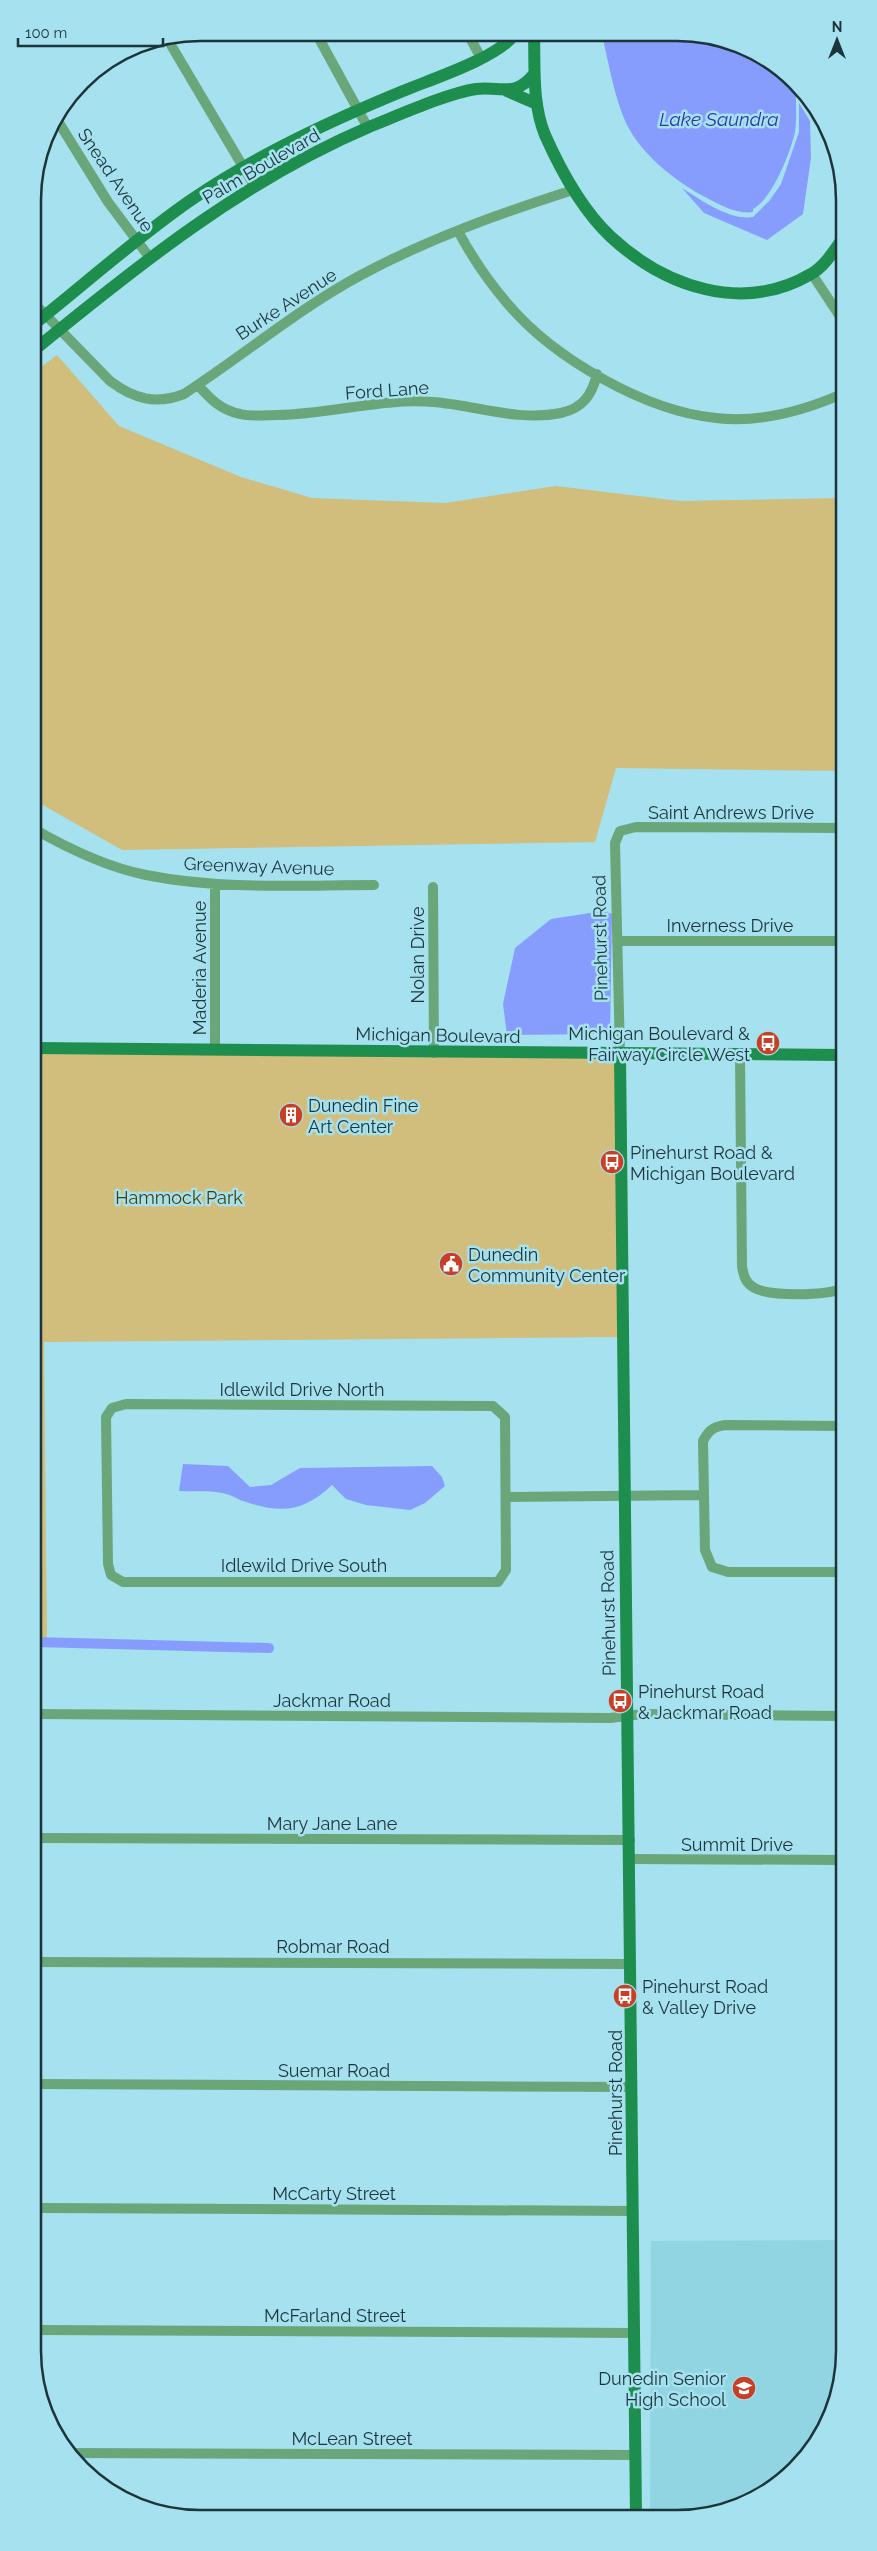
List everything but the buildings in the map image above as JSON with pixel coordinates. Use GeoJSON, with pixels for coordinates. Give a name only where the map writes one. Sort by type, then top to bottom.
{"type":"FeatureCollection","features":[{"type":"Feature","properties":{"kind":"street"},"geometry":{"type":"LineString","coordinates":[[320,41],[368,128]]}},
{"type":"Feature","properties":{"kind":"street"},"geometry":{"type":"LineString","coordinates":[[472,41],[482,58]]}},
{"type":"Feature","properties":{"kind":"street","name":"Palm Boulevard"},"geometry":{"type":"LineString","coordinates":[[42,318],[136,241],[192,200],[242,168],[357,110],[482,58],[505,41]]}},
{"type":"Feature","properties":{"kind":"street"},"geometry":{"type":"LineString","coordinates":[[534,41],[534,74],[537,104],[545,134],[573,190],[609,235],[619,243],[664,273],[700,289],[729,295],[752,294],[776,289],[812,274],[836,248]]}},
{"type":"Feature","properties":{"kind":"street"},"geometry":{"type":"LineString","coordinates":[[170,44],[242,168],[255,186]]}},
{"type":"Feature","properties":{"kind":"street","name":"Palm Boulevard"},"geometry":{"type":"LineString","coordinates":[[42,344],[150,258],[195,225],[255,186],[368,128],[454,94],[476,89],[507,91],[527,83],[534,74]]}},
{"type":"Feature","properties":{"kind":"street"},"geometry":{"type":"LineString","coordinates":[[507,91],[537,104]]}},
{"type":"Feature","properties":{"kind":"street","name":"Snead Avenue"},"geometry":{"type":"LineString","coordinates":[[61,125],[108,202],[150,258]]}},
{"type":"Feature","properties":{"kind":"street","name":"Burke Avenue"},"geometry":{"type":"LineString","coordinates":[[42,312],[110,381],[124,391],[139,398],[155,401],[170,399],[198,385],[274,329],[361,276],[458,231],[509,211],[573,190]]}},
{"type":"Feature","properties":{"kind":"street"},"geometry":{"type":"LineString","coordinates":[[458,231],[482,271],[508,304],[553,346],[597,374],[652,404],[716,418],[766,416],[818,404],[836,397]]}},
{"type":"Feature","properties":{"kind":"street"},"geometry":{"type":"LineString","coordinates":[[812,274],[836,310]]}},
{"type":"Feature","properties":{"kind":"street","name":"Ford Lane"},"geometry":{"type":"LineString","coordinates":[[198,385],[211,400],[225,410],[242,415],[299,415],[406,401],[456,404],[513,414],[538,415],[561,412],[586,400],[593,390],[597,374]]}},
{"type":"Feature","properties":{"kind":"street","name":"Saint Andrews Drive"},"geometry":{"type":"LineString","coordinates":[[620,831],[636,828],[836,828]]}},
{"type":"Feature","properties":{"kind":"street","name":"Pinehurst Road"},"geometry":{"type":"LineString","coordinates":[[620,831],[615,844],[620,1055],[623,1495],[630,1840],[636,2510]]}},
{"type":"Feature","properties":{"kind":"street","name":"Greenway Avenue"},"geometry":{"type":"LineString","coordinates":[[42,833],[69,849],[108,865],[145,875],[215,885],[374,885]]}},
{"type":"Feature","properties":{"kind":"street","name":"Maderia Avenue"},"geometry":{"type":"LineString","coordinates":[[215,885],[215,1050]]}},
{"type":"Feature","properties":{"kind":"street","name":"Nolan Drive"},"geometry":{"type":"LineString","coordinates":[[433,888],[434,1053]]}},
{"type":"Feature","properties":{"kind":"street","name":"Inverness Drive"},"geometry":{"type":"LineString","coordinates":[[617,941],[836,941]]}},
{"type":"Feature","properties":{"kind":"street","name":"Michigan Boulevard"},"geometry":{"type":"LineString","coordinates":[[42,1048],[620,1055],[836,1055]]}},
{"type":"Feature","properties":{"kind":"street"},"geometry":{"type":"LineString","coordinates":[[740,1056],[742,1267],[745,1279],[754,1288],[775,1293],[825,1293],[835,1290]]}},
{"type":"Feature","properties":{"kind":"street","name":"Idlewild Drive North"},"geometry":{"type":"LineString","coordinates":[[111,1575],[108,1564],[106,1417],[112,1408],[126,1404],[493,1406],[505,1417],[506,1496]]}},
{"type":"Feature","properties":{"kind":"street"},"geometry":{"type":"LineString","coordinates":[[835,1426],[725,1425],[714,1427],[703,1441],[705,1550],[712,1567],[728,1572],[835,1572]]}},
{"type":"Feature","properties":{"kind":"street"},"geometry":{"type":"LineString","coordinates":[[506,1496],[704,1495]]}},
{"type":"Feature","properties":{"kind":"street","name":"Idlewild Drive South"},"geometry":{"type":"LineString","coordinates":[[111,1575],[123,1582],[498,1582],[506,1570],[506,1496]]}},
{"type":"Feature","properties":{"kind":"street","name":"Jackmar Road"},"geometry":{"type":"LineString","coordinates":[[41,1714],[835,1716]]}},
{"type":"Feature","properties":{"kind":"street","name":"Mary Jane Lane"},"geometry":{"type":"LineString","coordinates":[[41,1838],[630,1840]]}},
{"type":"Feature","properties":{"kind":"street","name":"Summit Drive"},"geometry":{"type":"LineString","coordinates":[[630,1859],[835,1860]]}},
{"type":"Feature","properties":{"kind":"street","name":"Robmar Road"},"geometry":{"type":"LineString","coordinates":[[41,1962],[631,1964]]}},
{"type":"Feature","properties":{"kind":"street","name":"Suemar Road"},"geometry":{"type":"LineString","coordinates":[[41,2084],[632,2088]]}},
{"type":"Feature","properties":{"kind":"street","name":"McCarty Street"},"geometry":{"type":"LineString","coordinates":[[41,2208],[633,2210]]}},
{"type":"Feature","properties":{"kind":"street","name":"McFarland Street"},"geometry":{"type":"LineString","coordinates":[[41,2330],[635,2333]]}},
{"type":"Feature","properties":{"kind":"street","name":"McLean Street"},"geometry":{"type":"LineString","coordinates":[[79,2453],[636,2455]]}},
{"type":"Feature","properties":{"kind":"shaded area","name":"Dunedin Senior High School"},"geometry":{"type":"Polygon","coordinates":[[[835,2240],[835,2361],[833,2382],[824,2412],[809,2439],[782,2470],[765,2483],[738,2498],[708,2507],[650,2510],[651,2241],[835,2240]]]}},
{"type":"Feature","properties":{"kind":"green space"},"geometry":{"type":"Polygon","coordinates":[[[57,355],[119,426],[241,477],[312,498],[445,503],[556,486],[680,501],[836,498],[836,771],[616,768],[595,842],[122,850],[42,804],[42,366],[57,355]]]}},
{"type":"Feature","properties":{"kind":"green space","name":"Hammock Park"},"geometry":{"type":"Polygon","coordinates":[[[42,1051],[620,1055],[621,1337],[44,1342],[47,1644],[41,1644],[42,1051]]]}},
{"type":"Feature","properties":{"kind":"water","name":"Lake Saundra"},"geometry":{"type":"Polygon","coordinates":[[[603,41],[677,41],[708,44],[728,50],[756,63],[774,74],[796,95],[796,121],[793,141],[785,163],[767,196],[753,209],[753,212],[740,212],[727,208],[692,190],[649,156],[626,123],[615,91],[603,41]]]}},
{"type":"Feature","properties":{"kind":"water"},"geometry":{"type":"Polygon","coordinates":[[[799,103],[810,121],[811,158],[803,214],[767,240],[704,213],[682,188],[725,213],[735,216],[753,217],[770,200],[781,184],[799,132],[799,103]]]}},
{"type":"Feature","properties":{"kind":"water"},"geometry":{"type":"Polygon","coordinates":[[[603,911],[612,914],[610,1034],[507,1035],[503,1004],[515,948],[551,919],[603,911]]]}},
{"type":"Feature","properties":{"kind":"water"},"geometry":{"type":"Polygon","coordinates":[[[183,1464],[228,1466],[250,1487],[271,1485],[300,1468],[432,1466],[442,1477],[445,1486],[425,1503],[410,1510],[366,1505],[346,1499],[332,1485],[311,1501],[291,1508],[280,1509],[256,1505],[221,1493],[179,1491],[183,1464]]]}},
{"type":"Feature","properties":{"kind":"waterway"},"geometry":{"type":"LineString","coordinates":[[41,1642],[269,1648]]}},
{"type":"Feature","properties":{"kind":"place","name":"Michigan Boulevard & Fairway Circle West"},"geometry":{"type":"Point","coordinates":[768,1043]}},
{"type":"Feature","properties":{"kind":"place","name":"Dunedin Fine Art Center"},"geometry":{"type":"Point","coordinates":[291,1115]}},
{"type":"Feature","properties":{"kind":"place","name":"Pinehurst Road & Michigan Boulevard"},"geometry":{"type":"Point","coordinates":[612,1162]}},
{"type":"Feature","properties":{"kind":"place","name":"Dunedin Community Center"},"geometry":{"type":"Point","coordinates":[451,1264]}},
{"type":"Feature","properties":{"kind":"place","name":"Pinehurst Road & Jackmar Road"},"geometry":{"type":"Point","coordinates":[620,1701]}},
{"type":"Feature","properties":{"kind":"place","name":"Pinehurst Road & Valley Drive"},"geometry":{"type":"Point","coordinates":[625,1996]}},
{"type":"Feature","properties":{"kind":"place","name":"Dunedin Senior High School"},"geometry":{"type":"Point","coordinates":[744,2388]}}]}
